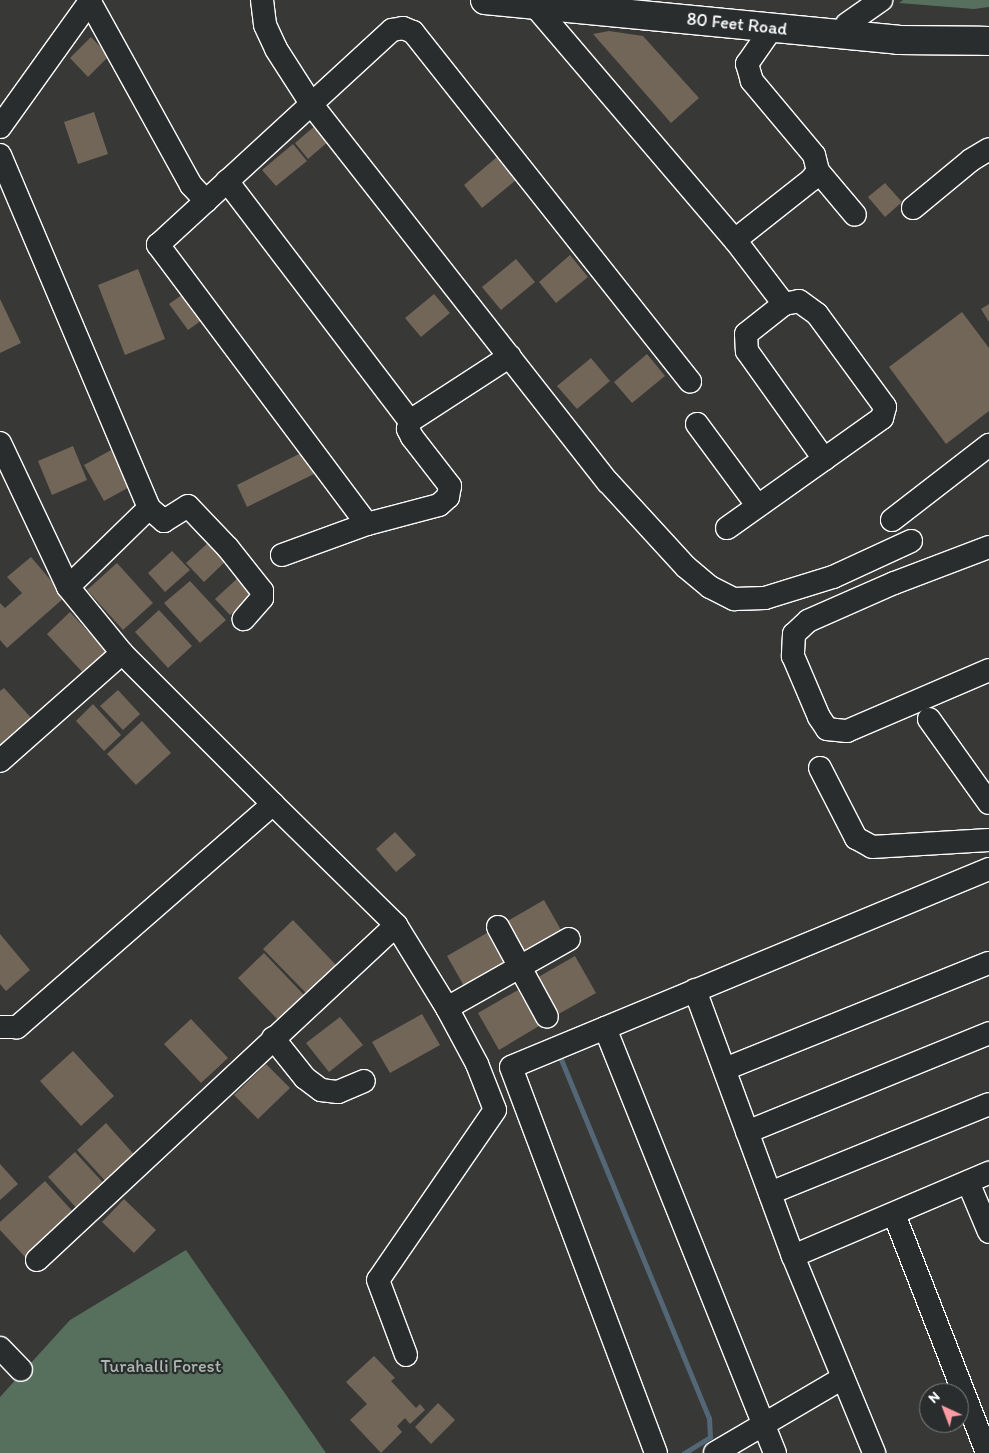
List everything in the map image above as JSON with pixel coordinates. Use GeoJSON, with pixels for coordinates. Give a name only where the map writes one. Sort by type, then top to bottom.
{"type":"FeatureCollection","features":[{"type":"Feature","properties":{"kind":"main road","name":"80 Feet Road"},"geometry":{"type":"LineString","coordinates":[[486,0],[898,40],[989,41]]}},
{"type":"Feature","properties":{"kind":"main road","name":"80 Feet Road"},"geometry":{"type":"LineString","coordinates":[[604,0],[898,29],[989,30]]}},
{"type":"Feature","properties":{"kind":"street"},"geometry":{"type":"LineString","coordinates":[[262,0],[265,25],[276,49],[312,105],[613,489],[686,567],[710,586],[734,599],[764,598],[833,577],[911,541]]}},
{"type":"Feature","properties":{"kind":"street"},"geometry":{"type":"LineString","coordinates":[[847,24],[881,0]]}},
{"type":"Feature","properties":{"kind":"street"},"geometry":{"type":"LineString","coordinates":[[0,126],[91,1],[191,185],[206,201]]}},
{"type":"Feature","properties":{"kind":"street"},"geometry":{"type":"LineString","coordinates":[[534,5],[735,240],[784,304]]}},
{"type":"Feature","properties":{"kind":"street"},"geometry":{"type":"LineString","coordinates":[[367,524],[158,245],[392,30],[403,28],[413,32],[690,382]]}},
{"type":"Feature","properties":{"kind":"street"},"geometry":{"type":"LineString","coordinates":[[772,28],[747,64],[752,81],[814,154],[818,171],[855,214]]}},
{"type":"Feature","properties":{"kind":"street"},"geometry":{"type":"LineString","coordinates":[[913,208],[971,160],[989,149]]}},
{"type":"Feature","properties":{"kind":"street"},"geometry":{"type":"LineString","coordinates":[[0,155],[149,508],[164,521],[188,506],[228,548],[262,591],[262,598],[244,619]]}},
{"type":"Feature","properties":{"kind":"street"},"geometry":{"type":"LineString","coordinates":[[735,240],[818,171]]}},
{"type":"Feature","properties":{"kind":"street"},"geometry":{"type":"LineString","coordinates":[[227,181],[410,422]]}},
{"type":"Feature","properties":{"kind":"street"},"geometry":{"type":"LineString","coordinates":[[726,528],[757,505],[824,459],[882,418],[885,406],[817,314],[799,301],[784,304],[746,334],[747,351],[824,459]]}},
{"type":"Feature","properties":{"kind":"street"},"geometry":{"type":"LineString","coordinates":[[282,555],[367,524],[439,505],[448,497],[450,486],[412,437],[408,429],[410,422],[510,356]]}},
{"type":"Feature","properties":{"kind":"street"},"geometry":{"type":"LineString","coordinates":[[697,424],[757,505]]}},
{"type":"Feature","properties":{"kind":"street"},"geometry":{"type":"LineString","coordinates":[[0,443],[6,475],[68,586],[122,653],[396,925],[447,1008],[477,1064],[495,1110],[378,1280],[406,1355]]}},
{"type":"Feature","properties":{"kind":"street"},"geometry":{"type":"LineString","coordinates":[[892,520],[989,445]]}},
{"type":"Feature","properties":{"kind":"street"},"geometry":{"type":"LineString","coordinates":[[68,586],[149,508]]}},
{"type":"Feature","properties":{"kind":"street"},"geometry":{"type":"LineString","coordinates":[[989,547],[894,582],[808,621],[794,634],[793,656],[819,717],[827,729],[847,731],[989,670]]}},
{"type":"Feature","properties":{"kind":"street"},"geometry":{"type":"LineString","coordinates":[[883,554],[894,582]]}},
{"type":"Feature","properties":{"kind":"street"},"geometry":{"type":"LineString","coordinates":[[0,761],[122,653]]}},
{"type":"Feature","properties":{"kind":"street"},"geometry":{"type":"LineString","coordinates":[[929,719],[989,803]]}},
{"type":"Feature","properties":{"kind":"street"},"geometry":{"type":"LineString","coordinates":[[820,768],[856,838],[872,846],[989,840]]}},
{"type":"Feature","properties":{"kind":"street"},"geometry":{"type":"LineString","coordinates":[[0,1046],[8,1027],[273,804]]}},
{"type":"Feature","properties":{"kind":"street"},"geometry":{"type":"LineString","coordinates":[[656,1453],[511,1067],[989,869]]}},
{"type":"Feature","properties":{"kind":"street"},"geometry":{"type":"LineString","coordinates":[[37,1260],[396,925]]}},
{"type":"Feature","properties":{"kind":"street"},"geometry":{"type":"LineString","coordinates":[[498,927],[547,1017]]}},
{"type":"Feature","properties":{"kind":"street"},"geometry":{"type":"LineString","coordinates":[[447,1008],[569,939]]}},
{"type":"Feature","properties":{"kind":"street"},"geometry":{"type":"LineString","coordinates":[[725,1069],[989,963]]}},
{"type":"Feature","properties":{"kind":"street"},"geometry":{"type":"LineString","coordinates":[[694,990],[793,1256],[874,1453]]}},
{"type":"Feature","properties":{"kind":"street"},"geometry":{"type":"LineString","coordinates":[[605,1028],[775,1453]]}},
{"type":"Feature","properties":{"kind":"street"},"geometry":{"type":"LineString","coordinates":[[748,1132],[989,1033]]}},
{"type":"Feature","properties":{"kind":"street"},"geometry":{"type":"LineString","coordinates":[[273,1038],[305,1078],[321,1090],[338,1092],[364,1081]]}},
{"type":"Feature","properties":{"kind":"street"},"geometry":{"type":"LineString","coordinates":[[770,1193],[989,1104]]}},
{"type":"Feature","properties":{"kind":"street"},"geometry":{"type":"LineString","coordinates":[[793,1256],[989,1173]]}},
{"type":"Feature","properties":{"kind":"street"},"geometry":{"type":"LineString","coordinates":[[968,1182],[989,1232]]}},
{"type":"Feature","properties":{"kind":"street"},"geometry":{"type":"LineString","coordinates":[[894,1214],[987,1453]]}},
{"type":"Feature","properties":{"kind":"street"},"geometry":{"type":"LineString","coordinates":[[0,1348],[21,1370]]}},
{"type":"Feature","properties":{"kind":"street"},"geometry":{"type":"LineString","coordinates":[[715,1453],[843,1378]]}},
{"type":"Feature","properties":{"kind":"green space"},"geometry":{"type":"Polygon","coordinates":[[[903,0],[989,0],[989,7],[974,9],[899,3],[903,0]]]}},
{"type":"Feature","properties":{"kind":"green space","name":"Turahalli Forest"},"geometry":{"type":"Polygon","coordinates":[[[186,1250],[326,1453],[0,1453],[0,1397],[70,1320],[186,1250]]]}},
{"type":"Feature","properties":{"kind":"building"},"geometry":{"type":"Polygon","coordinates":[[[609,31],[643,36],[699,98],[671,123],[593,34],[609,31]]]}},
{"type":"Feature","properties":{"kind":"building"},"geometry":{"type":"Polygon","coordinates":[[[91,37],[109,56],[88,77],[70,58],[91,37]]]}},
{"type":"Feature","properties":{"kind":"building"},"geometry":{"type":"Polygon","coordinates":[[[94,112],[108,154],[78,164],[64,122],[94,112]]]}},
{"type":"Feature","properties":{"kind":"building"},"geometry":{"type":"Polygon","coordinates":[[[316,125],[329,141],[308,159],[295,143],[316,125]]]}},
{"type":"Feature","properties":{"kind":"building"},"geometry":{"type":"Polygon","coordinates":[[[293,144],[307,161],[276,186],[262,170],[293,144]]]}},
{"type":"Feature","properties":{"kind":"building"},"geometry":{"type":"Polygon","coordinates":[[[497,157],[516,180],[482,208],[464,185],[497,157]]]}},
{"type":"Feature","properties":{"kind":"building"},"geometry":{"type":"Polygon","coordinates":[[[885,183],[902,202],[885,217],[868,197],[885,183]]]}},
{"type":"Feature","properties":{"kind":"building"},"geometry":{"type":"Polygon","coordinates":[[[570,255],[588,277],[556,303],[539,282],[570,255]]]}},
{"type":"Feature","properties":{"kind":"building"},"geometry":{"type":"Polygon","coordinates":[[[516,259],[535,282],[501,310],[482,287],[516,259]]]}},
{"type":"Feature","properties":{"kind":"building"},"geometry":{"type":"Polygon","coordinates":[[[138,269],[165,339],[125,355],[98,285],[138,269]]]}},
{"type":"Feature","properties":{"kind":"building"},"geometry":{"type":"Polygon","coordinates":[[[186,292],[205,318],[188,330],[169,304],[186,292]]]}},
{"type":"Feature","properties":{"kind":"building"},"geometry":{"type":"Polygon","coordinates":[[[434,294],[450,313],[421,337],[405,318],[434,294]]]}},
{"type":"Feature","properties":{"kind":"building"},"geometry":{"type":"Polygon","coordinates":[[[0,299],[21,343],[0,353],[0,299]]]}},
{"type":"Feature","properties":{"kind":"building"},"geometry":{"type":"Polygon","coordinates":[[[989,304],[989,322],[981,309],[989,304]]]}},
{"type":"Feature","properties":{"kind":"building"},"geometry":{"type":"Polygon","coordinates":[[[962,312],[989,348],[989,411],[946,444],[889,367],[962,312]]]}},
{"type":"Feature","properties":{"kind":"building"},"geometry":{"type":"Polygon","coordinates":[[[647,354],[665,376],[632,403],[614,382],[647,354]]]}},
{"type":"Feature","properties":{"kind":"building"},"geometry":{"type":"Polygon","coordinates":[[[591,358],[610,381],[577,409],[557,386],[591,358]]]}},
{"type":"Feature","properties":{"kind":"building"},"geometry":{"type":"Polygon","coordinates":[[[73,446],[87,480],[52,495],[38,461],[73,446]]]}},
{"type":"Feature","properties":{"kind":"building"},"geometry":{"type":"Polygon","coordinates":[[[113,449],[133,485],[104,501],[84,465],[113,449]]]}},
{"type":"Feature","properties":{"kind":"building"},"geometry":{"type":"Polygon","coordinates":[[[303,452],[314,474],[247,507],[237,485],[303,452]]]}},
{"type":"Feature","properties":{"kind":"building"},"geometry":{"type":"Polygon","coordinates":[[[210,541],[227,560],[204,582],[186,563],[210,541]]]}},
{"type":"Feature","properties":{"kind":"building"},"geometry":{"type":"Polygon","coordinates":[[[172,551],[190,570],[165,592],[148,573],[172,551]]]}},
{"type":"Feature","properties":{"kind":"building"},"geometry":{"type":"Polygon","coordinates":[[[31,557],[65,597],[7,648],[0,640],[0,603],[5,608],[22,593],[7,577],[31,557]]]}},
{"type":"Feature","properties":{"kind":"building"},"geometry":{"type":"Polygon","coordinates":[[[117,563],[153,603],[123,630],[87,590],[117,563]]]}},
{"type":"Feature","properties":{"kind":"building"},"geometry":{"type":"Polygon","coordinates":[[[239,577],[253,593],[230,615],[215,599],[239,577]]]}},
{"type":"Feature","properties":{"kind":"building"},"geometry":{"type":"Polygon","coordinates":[[[190,581],[226,620],[200,643],[164,603],[190,581]]]}},
{"type":"Feature","properties":{"kind":"building"},"geometry":{"type":"Polygon","coordinates":[[[159,610],[192,646],[168,668],[135,632],[159,610]]]}},
{"type":"Feature","properties":{"kind":"building"},"geometry":{"type":"Polygon","coordinates":[[[70,612],[108,653],[85,675],[47,634],[70,612]]]}},
{"type":"Feature","properties":{"kind":"building"},"geometry":{"type":"Polygon","coordinates":[[[4,688],[34,721],[0,753],[0,691],[4,688]]]}},
{"type":"Feature","properties":{"kind":"building"},"geometry":{"type":"Polygon","coordinates":[[[118,690],[140,714],[123,730],[100,706],[118,690]]]}},
{"type":"Feature","properties":{"kind":"building"},"geometry":{"type":"Polygon","coordinates":[[[93,704],[121,735],[104,751],[76,721],[93,704]]]}},
{"type":"Feature","properties":{"kind":"building"},"geometry":{"type":"Polygon","coordinates":[[[142,721],[171,753],[136,785],[107,754],[142,721]]]}},
{"type":"Feature","properties":{"kind":"building"},"geometry":{"type":"Polygon","coordinates":[[[395,832],[416,855],[396,872],[376,849],[395,832]]]}},
{"type":"Feature","properties":{"kind":"building"},"geometry":{"type":"Polygon","coordinates":[[[544,900],[565,937],[525,960],[504,923],[544,900]]]}},
{"type":"Feature","properties":{"kind":"building"},"geometry":{"type":"Polygon","coordinates":[[[293,920],[336,965],[307,994],[263,949],[293,920]]]}},
{"type":"Feature","properties":{"kind":"building"},"geometry":{"type":"Polygon","coordinates":[[[487,933],[508,970],[468,993],[447,956],[487,933]]]}},
{"type":"Feature","properties":{"kind":"building"},"geometry":{"type":"Polygon","coordinates":[[[0,934],[30,970],[6,991],[0,984],[0,934]]]}},
{"type":"Feature","properties":{"kind":"building"},"geometry":{"type":"Polygon","coordinates":[[[264,953],[304,995],[278,1020],[238,978],[264,953]]]}},
{"type":"Feature","properties":{"kind":"building"},"geometry":{"type":"Polygon","coordinates":[[[575,956],[596,993],[555,1016],[535,979],[575,956]]]}},
{"type":"Feature","properties":{"kind":"building"},"geometry":{"type":"Polygon","coordinates":[[[518,990],[539,1026],[499,1050],[478,1013],[518,990]]]}},
{"type":"Feature","properties":{"kind":"building"},"geometry":{"type":"Polygon","coordinates":[[[422,1014],[440,1045],[390,1073],[372,1042],[422,1014]]]}},
{"type":"Feature","properties":{"kind":"building"},"geometry":{"type":"Polygon","coordinates":[[[340,1017],[363,1045],[329,1072],[306,1043],[340,1017]]]}},
{"type":"Feature","properties":{"kind":"building"},"geometry":{"type":"Polygon","coordinates":[[[191,1019],[228,1058],[201,1083],[164,1044],[191,1019]]]}},
{"type":"Feature","properties":{"kind":"building"},"geometry":{"type":"Polygon","coordinates":[[[73,1051],[114,1096],[81,1126],[40,1081],[73,1051]]]}},
{"type":"Feature","properties":{"kind":"building"},"geometry":{"type":"Polygon","coordinates":[[[266,1064],[290,1088],[258,1119],[234,1095],[266,1064]]]}},
{"type":"Feature","properties":{"kind":"building"},"geometry":{"type":"Polygon","coordinates":[[[106,1123],[138,1159],[109,1185],[77,1150],[106,1123]]]}},
{"type":"Feature","properties":{"kind":"building"},"geometry":{"type":"Polygon","coordinates":[[[75,1152],[108,1188],[81,1213],[48,1177],[75,1152]]]}},
{"type":"Feature","properties":{"kind":"building"},"geometry":{"type":"Polygon","coordinates":[[[0,1164],[18,1184],[0,1200],[0,1164]]]}},
{"type":"Feature","properties":{"kind":"building"},"geometry":{"type":"Polygon","coordinates":[[[45,1181],[75,1214],[26,1258],[0,1230],[0,1222],[45,1181]]]}},
{"type":"Feature","properties":{"kind":"building"},"geometry":{"type":"Polygon","coordinates":[[[124,1199],[156,1230],[134,1253],[102,1222],[124,1199]]]}},
{"type":"Feature","properties":{"kind":"building"},"geometry":{"type":"Polygon","coordinates":[[[374,1356],[395,1378],[391,1381],[416,1408],[420,1404],[425,1410],[410,1424],[405,1418],[397,1426],[402,1432],[381,1453],[350,1420],[367,1404],[346,1382],[374,1356]]]}},
{"type":"Feature","properties":{"kind":"building"},"geometry":{"type":"Polygon","coordinates":[[[438,1403],[455,1420],[431,1444],[415,1427],[438,1403]]]}},
{"type":"Feature","properties":{"kind":"waterway"},"geometry":{"type":"LineString","coordinates":[[558,1052],[709,1418],[710,1437],[684,1453]]}}]}
